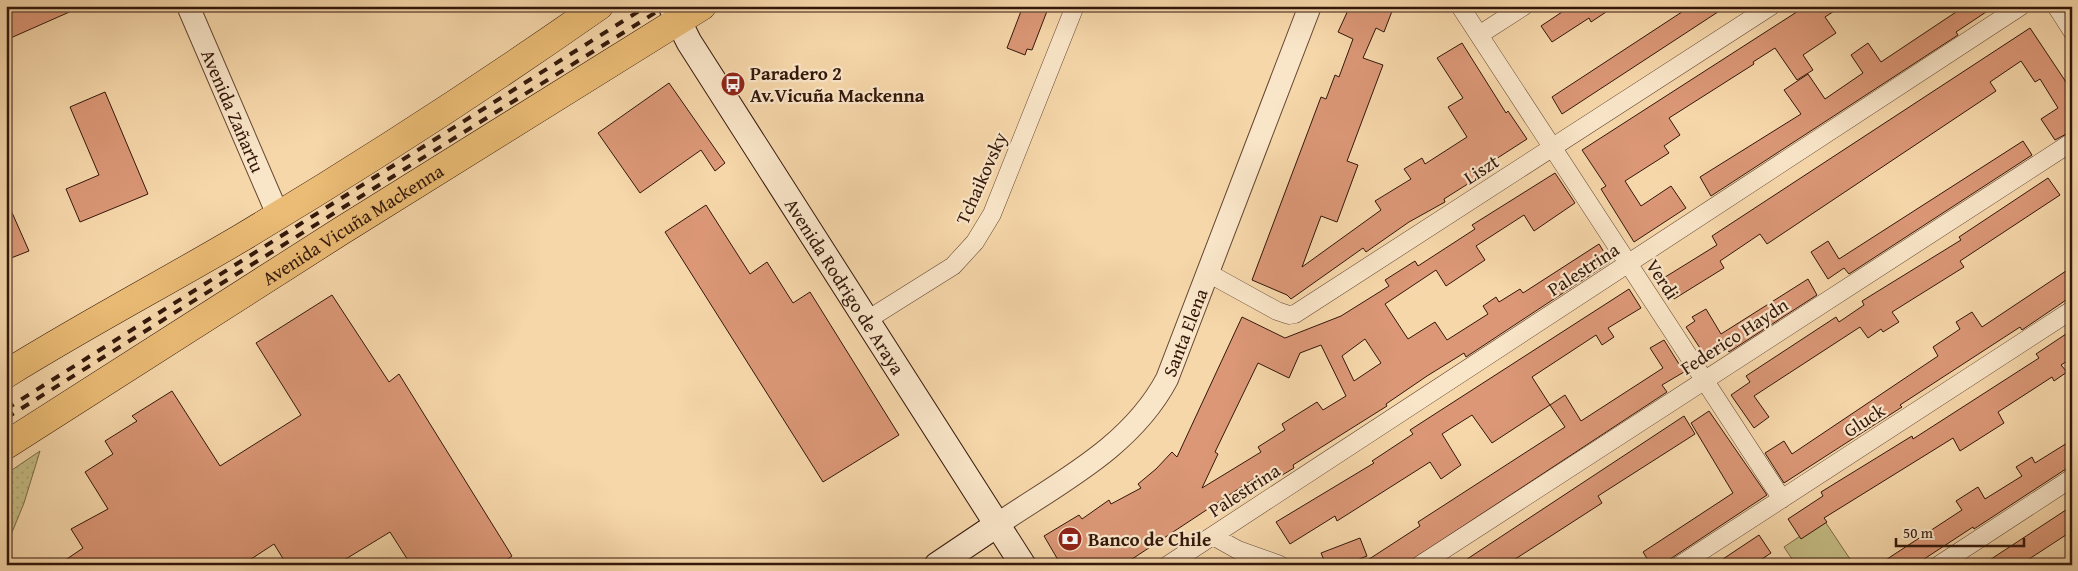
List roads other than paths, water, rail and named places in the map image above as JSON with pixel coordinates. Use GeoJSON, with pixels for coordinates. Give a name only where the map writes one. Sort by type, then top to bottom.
{"type":"FeatureCollection","features":[{"type":"Feature","properties":{"kind":"main road"},"geometry":{"type":"LineString","coordinates":[[6,374],[278,215],[507,70],[599,6]]}},
{"type":"Feature","properties":{"kind":"main road","name":"Avenida Vicuña Mackenna"},"geometry":{"type":"LineString","coordinates":[[6,445],[341,231],[674,14],[702,6]]}},
{"type":"Feature","properties":{"kind":"main road","name":"Avenida Rodrigo de Araya"},"geometry":{"type":"LineString","coordinates":[[674,14],[1023,565]]}},
{"type":"Feature","properties":{"kind":"main road","name":"Santa Elena"},"geometry":{"type":"LineString","coordinates":[[951,561],[998,524]]}},
{"type":"Feature","properties":{"kind":"street","name":"Avenida Zañartu"},"geometry":{"type":"LineString","coordinates":[[188,6],[278,215]]}},
{"type":"Feature","properties":{"kind":"street","name":"Tchaikovsky"},"geometry":{"type":"LineString","coordinates":[[867,320],[953,266],[975,242],[992,214],[1075,6]]}},
{"type":"Feature","properties":{"kind":"street","name":"Santa Elena"},"geometry":{"type":"LineString","coordinates":[[998,524],[1102,454],[1136,425],[1158,395],[1167,379],[1310,6]]}},
{"type":"Feature","properties":{"kind":"street","name":"Verdi"},"geometry":{"type":"LineString","coordinates":[[1460,6],[1782,498]]}},
{"type":"Feature","properties":{"kind":"street"},"geometry":{"type":"LineString","coordinates":[[1479,36],[1524,6]]}},
{"type":"Feature","properties":{"kind":"street","name":"Liszt"},"geometry":{"type":"LineString","coordinates":[[1208,273],[1277,311],[1289,315],[1295,314],[1771,6]]}},
{"type":"Feature","properties":{"kind":"street","name":"Palestrina"},"geometry":{"type":"LineString","coordinates":[[1168,565],[2021,6]]}},
{"type":"Feature","properties":{"kind":"street"},"geometry":{"type":"LineString","coordinates":[[2056,6],[2072,31]]}},
{"type":"Feature","properties":{"kind":"street","name":"Federico Haydn"},"geometry":{"type":"LineString","coordinates":[[1420,565],[2072,142]]}},
{"type":"Feature","properties":{"kind":"street","name":"Gluck"},"geometry":{"type":"LineString","coordinates":[[1680,565],[2072,310]]}},
{"type":"Feature","properties":{"kind":"street"},"geometry":{"type":"LineString","coordinates":[[1939,565],[2072,478]]}},
{"type":"Feature","properties":{"kind":"street"},"geometry":{"type":"LineString","coordinates":[[1213,536],[1238,550],[1280,565]]}},
{"type":"Feature","properties":{"kind":"railway"},"geometry":{"type":"LineString","coordinates":[[6,409],[647,6]]}},
{"type":"Feature","properties":{"kind":"railway"},"geometry":{"type":"LineString","coordinates":[[6,418],[666,6]]}},
{"type":"Feature","properties":{"kind":"place","name":"Paradero 2 Av.Vicuña Mackenna"},"geometry":{"type":"Point","coordinates":[733,84]}},
{"type":"Feature","properties":{"kind":"place","name":"Banco de Chile"},"geometry":{"type":"Point","coordinates":[1070,539]}}]}
